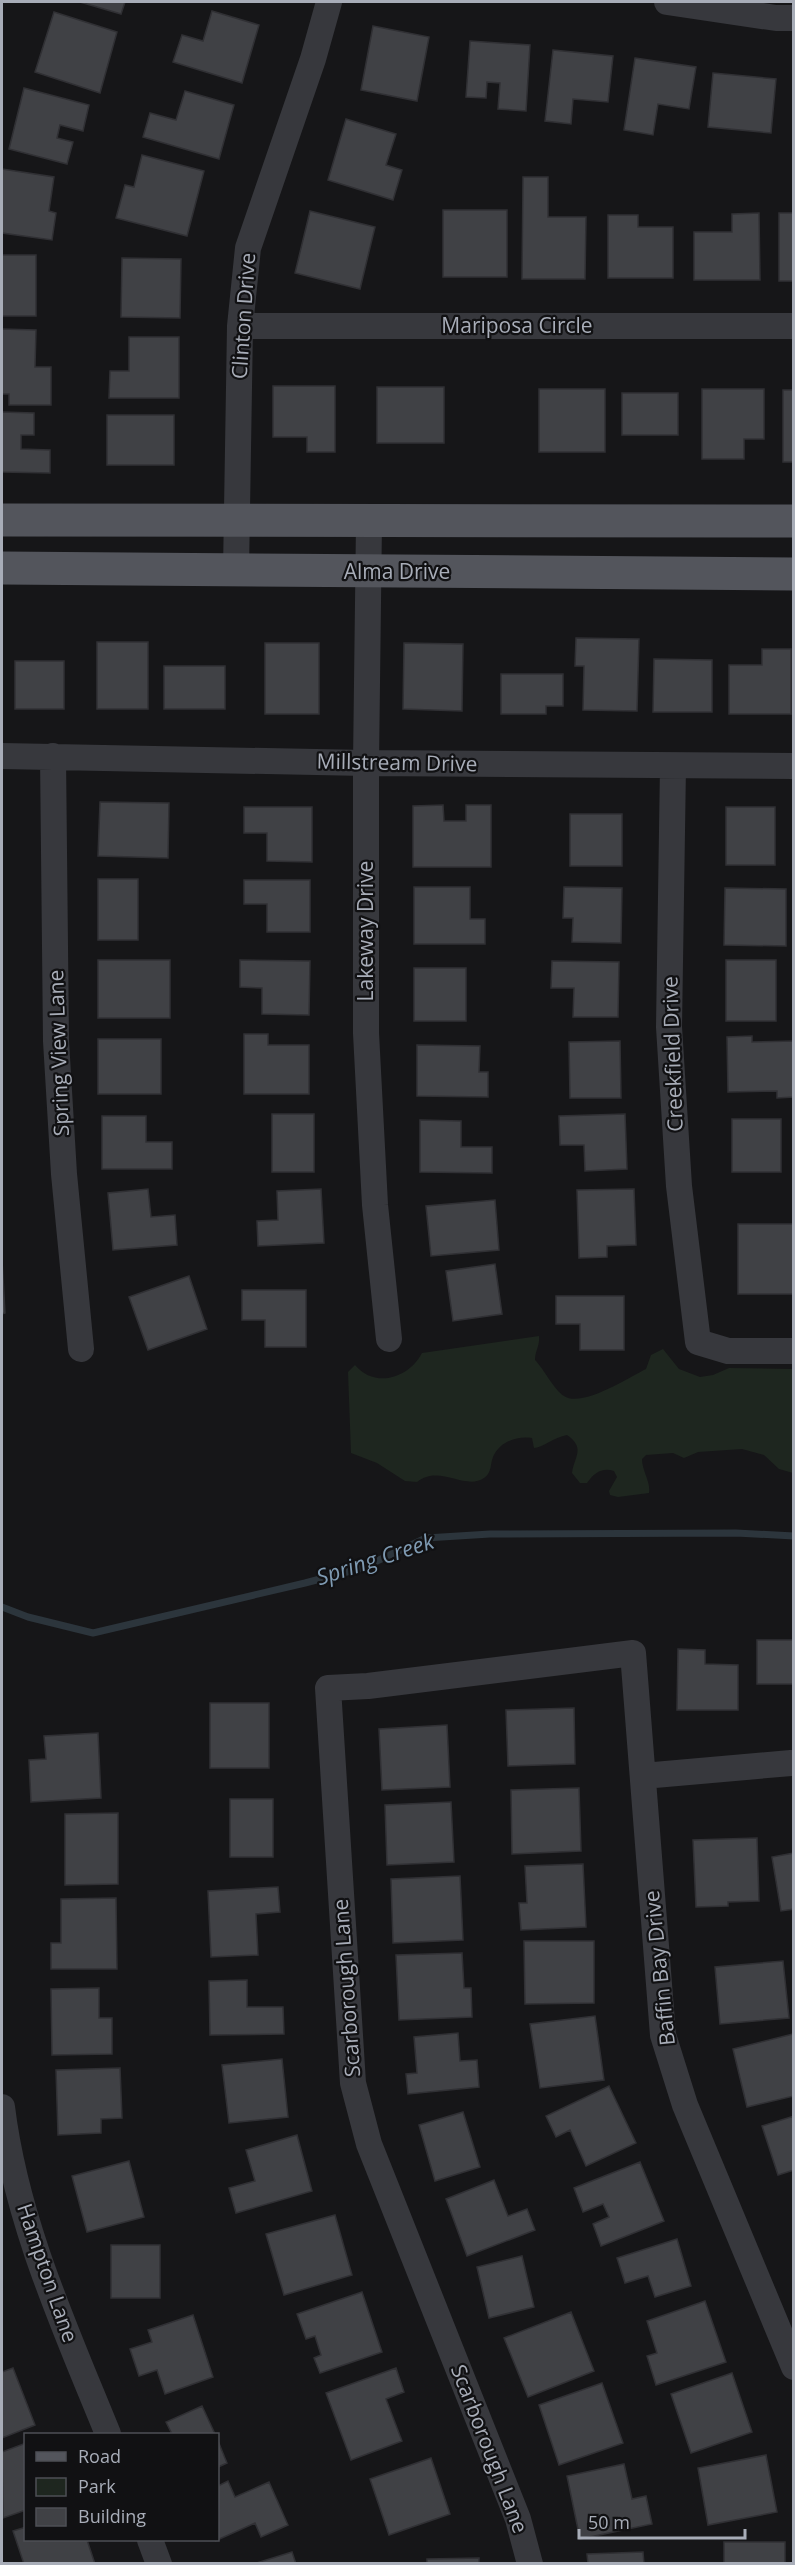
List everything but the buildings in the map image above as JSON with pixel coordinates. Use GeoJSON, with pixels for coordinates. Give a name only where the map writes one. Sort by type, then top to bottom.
{"type":"FeatureCollection","features":[{"type":"Feature","properties":{"kind":"main road"},"geometry":{"type":"LineString","coordinates":[[2,520],[794,521]]}},
{"type":"Feature","properties":{"kind":"main road","name":"Alma Drive"},"geometry":{"type":"LineString","coordinates":[[2,568],[794,574]]}},
{"type":"Feature","properties":{"kind":"street","name":"Clinton Drive"},"geometry":{"type":"LineString","coordinates":[[236,571],[240,326],[248,248],[313,59],[329,2]]}},
{"type":"Feature","properties":{"kind":"street"},"geometry":{"type":"LineString","coordinates":[[667,2],[776,18],[794,18]]}},
{"type":"Feature","properties":{"kind":"street","name":"Mariposa Circle"},"geometry":{"type":"LineString","coordinates":[[240,326],[794,326]]}},
{"type":"Feature","properties":{"kind":"street","name":"Lakeway Drive"},"geometry":{"type":"LineString","coordinates":[[369,522],[366,1033],[375,1205],[389,1339]]}},
{"type":"Feature","properties":{"kind":"street","name":"Millstream Drive"},"geometry":{"type":"LineString","coordinates":[[2,756],[366,763],[794,766]]}},
{"type":"Feature","properties":{"kind":"street","name":"Spring View Lane"},"geometry":{"type":"LineString","coordinates":[[53,756],[56,1041],[64,1174],[81,1349]]}},
{"type":"Feature","properties":{"kind":"street","name":"Creekfield Drive"},"geometry":{"type":"LineString","coordinates":[[673,766],[669,1027],[679,1186],[698,1342],[728,1351],[794,1351]]}},
{"type":"Feature","properties":{"kind":"street","name":"Baffin Bay Drive"},"geometry":{"type":"LineString","coordinates":[[633,1653],[663,2035],[685,2105],[794,2367]]}},
{"type":"Feature","properties":{"kind":"street","name":"Scarborough Lane"},"geometry":{"type":"LineString","coordinates":[[530,2564],[518,2519],[369,2144],[353,2083],[328,1688],[633,1653]]}},
{"type":"Feature","properties":{"kind":"street"},"geometry":{"type":"LineString","coordinates":[[642,1776],[791,1763]]}},
{"type":"Feature","properties":{"kind":"street","name":"Hampton Lane"},"geometry":{"type":"LineString","coordinates":[[2,2107],[6,2144],[27,2221],[49,2288],[108,2433]]}},
{"type":"Feature","properties":{"kind":"street"},"geometry":{"type":"LineString","coordinates":[[150,2541],[159,2564]]}},
{"type":"Feature","properties":{"kind":"green space"},"geometry":{"type":"Polygon","coordinates":[[[539,1336],[535,1360],[560,1393],[572,1399],[593,1395],[646,1369],[651,1355],[663,1349],[679,1369],[700,1377],[713,1375],[729,1368],[793,1369],[793,1473],[779,1469],[764,1455],[742,1449],[698,1452],[684,1458],[673,1453],[646,1455],[642,1459],[649,1493],[618,1497],[610,1495],[609,1491],[617,1477],[614,1471],[602,1470],[587,1483],[580,1483],[572,1473],[577,1453],[576,1444],[567,1435],[534,1448],[532,1438],[521,1438],[504,1443],[496,1452],[487,1476],[469,1482],[443,1476],[426,1477],[417,1482],[405,1481],[377,1463],[351,1453],[348,1372],[355,1365],[372,1377],[391,1377],[409,1369],[422,1353],[539,1336]]]}},
{"type":"Feature","properties":{"kind":"waterway","name":"Spring Creek"},"geometry":{"type":"LineString","coordinates":[[2,1607],[28,1617],[93,1633],[362,1568],[426,1538],[490,1534],[736,1533],[794,1536]]}}]}
